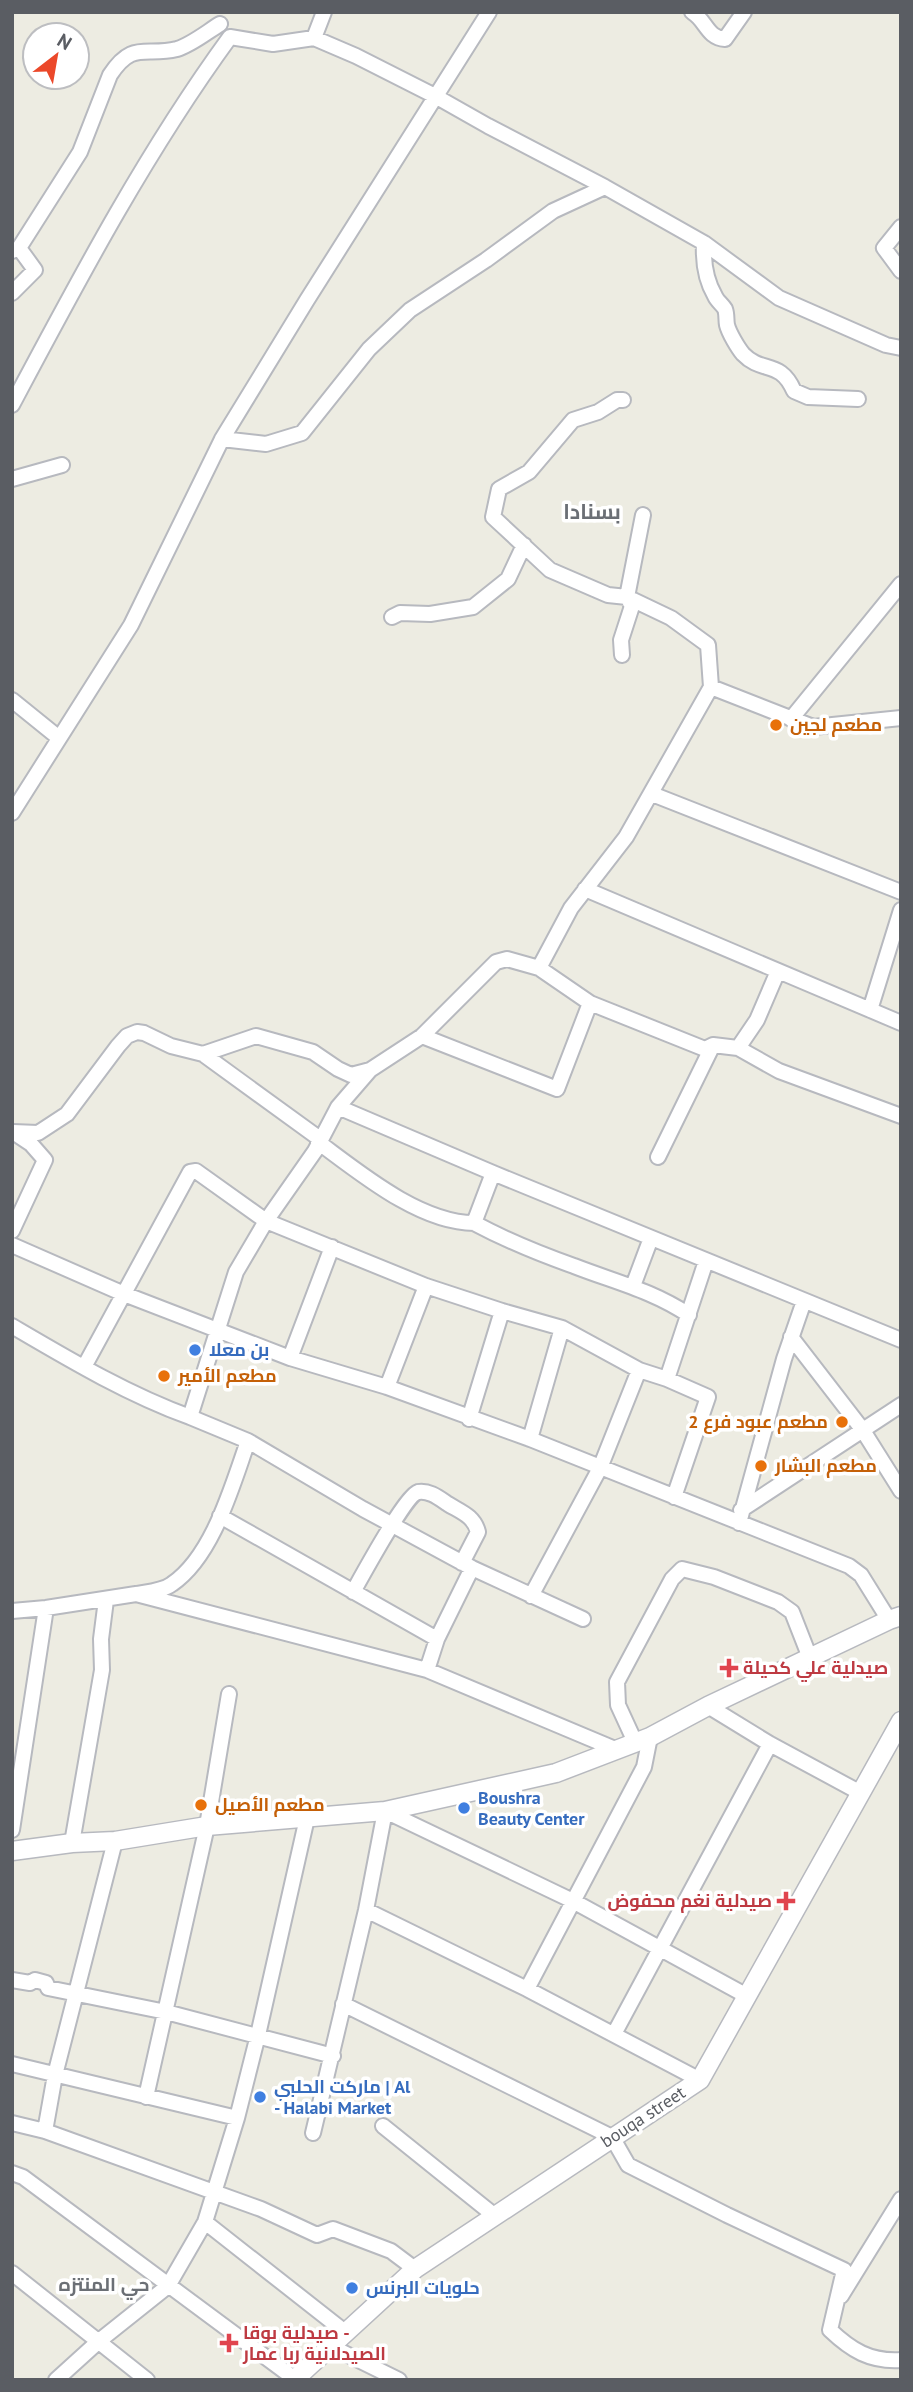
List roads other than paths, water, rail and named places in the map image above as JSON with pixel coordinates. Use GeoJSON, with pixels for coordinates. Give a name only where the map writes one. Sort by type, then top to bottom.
{"type":"FeatureCollection","features":[{"type":"Feature","properties":{"kind":"street"},"geometry":{"type":"LineString","coordinates":[[314,38],[324,12]]}},
{"type":"Feature","properties":{"kind":"street"},"geometry":{"type":"LineString","coordinates":[[12,813],[131,625],[222,439],[306,300],[489,12]]}},
{"type":"Feature","properties":{"kind":"street"},"geometry":{"type":"LineString","coordinates":[[692,12],[704,21],[709,33],[716,39],[724,39],[744,12]]}},
{"type":"Feature","properties":{"kind":"street"},"geometry":{"type":"LineString","coordinates":[[12,293],[35,270],[16,249],[80,152],[116,65],[134,51],[178,49],[216,18],[230,37],[273,44],[314,38],[356,56],[605,187],[704,243],[779,298],[886,345],[901,348]]}},
{"type":"Feature","properties":{"kind":"street"},"geometry":{"type":"LineString","coordinates":[[12,405],[98,244],[203,74],[230,37]]}},
{"type":"Feature","properties":{"kind":"street"},"geometry":{"type":"LineString","coordinates":[[222,439],[266,444],[302,433],[369,349],[410,310],[486,260],[553,211],[605,187]]}},
{"type":"Feature","properties":{"kind":"street"},"geometry":{"type":"LineString","coordinates":[[901,227],[884,248],[901,271]]}},
{"type":"Feature","properties":{"kind":"street"},"geometry":{"type":"LineString","coordinates":[[704,243],[706,276],[715,298],[726,310],[727,325],[743,354],[781,372],[788,377],[794,391],[808,397],[858,399]]}},
{"type":"Feature","properties":{"kind":"street"},"geometry":{"type":"LineString","coordinates":[[539,968],[571,908],[626,837],[711,687],[708,645],[671,618],[627,597],[608,595],[550,570],[492,517],[499,489],[529,472],[573,420],[598,412],[617,400],[623,400]]}},
{"type":"Feature","properties":{"kind":"street"},"geometry":{"type":"LineString","coordinates":[[12,479],[62,465]]}},
{"type":"Feature","properties":{"kind":"street"},"geometry":{"type":"LineString","coordinates":[[622,655],[621,640],[632,606],[627,597],[643,515]]}},
{"type":"Feature","properties":{"kind":"street"},"geometry":{"type":"LineString","coordinates":[[391,617],[400,613],[429,614],[473,607],[508,579],[524,545]]}},
{"type":"Feature","properties":{"kind":"street"},"geometry":{"type":"LineString","coordinates":[[791,719],[901,584]]}},
{"type":"Feature","properties":{"kind":"street"},"geometry":{"type":"LineString","coordinates":[[711,687],[813,727],[901,718]]}},
{"type":"Feature","properties":{"kind":"street"},"geometry":{"type":"LineString","coordinates":[[12,700],[59,738]]}},
{"type":"Feature","properties":{"kind":"street"},"geometry":{"type":"LineString","coordinates":[[652,794],[901,892]]}},
{"type":"Feature","properties":{"kind":"street"},"geometry":{"type":"LineString","coordinates":[[585,889],[901,1023]]}},
{"type":"Feature","properties":{"kind":"street"},"geometry":{"type":"LineString","coordinates":[[870,1010],[901,910]]}},
{"type":"Feature","properties":{"kind":"street"},"geometry":{"type":"LineString","coordinates":[[190,1417],[236,1272],[266,1221],[315,1151],[338,1107],[370,1070],[422,1035],[496,962],[507,959],[539,968],[590,1003],[705,1049],[713,1045],[738,1048],[779,1071],[901,1116]]}},
{"type":"Feature","properties":{"kind":"street"},"geometry":{"type":"LineString","coordinates":[[738,1048],[757,1020],[778,971]]}},
{"type":"Feature","properties":{"kind":"street"},"geometry":{"type":"LineString","coordinates":[[422,1035],[558,1089],[590,1003]]}},
{"type":"Feature","properties":{"kind":"street"},"geometry":{"type":"LineString","coordinates":[[12,1132],[38,1133],[66,1114],[118,1046],[127,1037],[137,1032],[144,1033],[171,1046],[203,1054],[401,1200],[457,1223],[474,1223],[498,1236],[575,1267],[633,1286],[664,1299],[689,1315]]}},
{"type":"Feature","properties":{"kind":"street"},"geometry":{"type":"LineString","coordinates":[[203,1054],[256,1036],[313,1052],[351,1075],[370,1070]]}},
{"type":"Feature","properties":{"kind":"street"},"geometry":{"type":"LineString","coordinates":[[658,1157],[713,1045]]}},
{"type":"Feature","properties":{"kind":"street"},"geometry":{"type":"LineString","coordinates":[[338,1107],[901,1340]]}},
{"type":"Feature","properties":{"kind":"street"},"geometry":{"type":"LineString","coordinates":[[12,1132],[31,1144],[45,1160],[12,1231]]}},
{"type":"Feature","properties":{"kind":"street"},"geometry":{"type":"LineString","coordinates":[[84,1367],[190,1172],[196,1171],[266,1221],[426,1286],[562,1328],[639,1370],[708,1396],[674,1497]]}},
{"type":"Feature","properties":{"kind":"street"},"geometry":{"type":"LineString","coordinates":[[474,1223],[493,1173]]}},
{"type":"Feature","properties":{"kind":"street"},"geometry":{"type":"LineString","coordinates":[[633,1286],[651,1238]]}},
{"type":"Feature","properties":{"kind":"street"},"geometry":{"type":"LineString","coordinates":[[12,1245],[124,1294],[290,1358],[387,1387],[530,1439],[674,1497],[740,1517],[849,1566],[861,1575],[895,1618],[708,1706],[643,1740],[556,1773],[385,1811],[206,1826],[115,1841],[72,1843],[12,1851]]}},
{"type":"Feature","properties":{"kind":"street"},"geometry":{"type":"LineString","coordinates":[[290,1358],[332,1247]]}},
{"type":"Feature","properties":{"kind":"street"},"geometry":{"type":"LineString","coordinates":[[667,1379],[706,1261]]}},
{"type":"Feature","properties":{"kind":"street"},"geometry":{"type":"LineString","coordinates":[[387,1387],[426,1286]]}},
{"type":"Feature","properties":{"kind":"street"},"geometry":{"type":"LineString","coordinates":[[740,1517],[791,1337],[804,1301]]}},
{"type":"Feature","properties":{"kind":"street"},"geometry":{"type":"LineString","coordinates":[[469,1419],[502,1311]]}},
{"type":"Feature","properties":{"kind":"street"},"geometry":{"type":"LineString","coordinates":[[12,1326],[154,1404],[248,1441],[467,1566],[583,1619]]}},
{"type":"Feature","properties":{"kind":"street"},"geometry":{"type":"LineString","coordinates":[[530,1439],[562,1328]]}},
{"type":"Feature","properties":{"kind":"street"},"geometry":{"type":"LineString","coordinates":[[791,1337],[862,1429],[901,1491]]}},
{"type":"Feature","properties":{"kind":"street"},"geometry":{"type":"LineString","coordinates":[[531,1596],[600,1468],[639,1370]]}},
{"type":"Feature","properties":{"kind":"street"},"geometry":{"type":"LineString","coordinates":[[740,1517],[862,1429],[901,1405]]}},
{"type":"Feature","properties":{"kind":"street"},"geometry":{"type":"LineString","coordinates":[[12,1611],[106,1600],[170,1586],[195,1564],[220,1516],[248,1441]]}},
{"type":"Feature","properties":{"kind":"street"},"geometry":{"type":"LineString","coordinates":[[353,1592],[414,1493],[431,1493],[473,1519],[478,1532],[427,1670]]}},
{"type":"Feature","properties":{"kind":"street"},"geometry":{"type":"LineString","coordinates":[[220,1516],[437,1639]]}},
{"type":"Feature","properties":{"kind":"street"},"geometry":{"type":"LineString","coordinates":[[527,1989],[644,1767],[643,1740],[618,1705],[617,1682],[672,1579],[682,1569],[714,1577],[778,1602],[792,1612],[810,1658]]}},
{"type":"Feature","properties":{"kind":"street"},"geometry":{"type":"LineString","coordinates":[[136,1594],[427,1670],[615,1749]]}},
{"type":"Feature","properties":{"kind":"street"},"geometry":{"type":"LineString","coordinates":[[72,1843],[102,1670],[106,1600]]}},
{"type":"Feature","properties":{"kind":"street"},"geometry":{"type":"LineString","coordinates":[[12,1830],[46,1608]]}},
{"type":"Feature","properties":{"kind":"street"},"geometry":{"type":"LineString","coordinates":[[146,2097],[206,1826],[229,1694]]}},
{"type":"Feature","properties":{"kind":"street"},"geometry":{"type":"LineString","coordinates":[[708,1706],[770,1744],[859,1792]]}},
{"type":"Feature","properties":{"kind":"street","name":"bouqa street"},"geometry":{"type":"LineString","coordinates":[[295,2379],[415,2269],[700,2080],[901,1721]]}},
{"type":"Feature","properties":{"kind":"street"},"geometry":{"type":"LineString","coordinates":[[614,2035],[770,1744]]}},
{"type":"Feature","properties":{"kind":"street"},"geometry":{"type":"LineString","coordinates":[[385,1811],[573,1900],[747,1996]]}},
{"type":"Feature","properties":{"kind":"street"},"geometry":{"type":"LineString","coordinates":[[313,2133],[366,1910],[385,1811]]}},
{"type":"Feature","properties":{"kind":"street"},"geometry":{"type":"LineString","coordinates":[[56,2380],[99,2341],[168,2286],[205,2221],[237,2118],[307,1818]]}},
{"type":"Feature","properties":{"kind":"street"},"geometry":{"type":"LineString","coordinates":[[45,2131],[55,2075],[115,1841]]}},
{"type":"Feature","properties":{"kind":"street"},"geometry":{"type":"LineString","coordinates":[[366,1910],[527,1989],[700,2080]]}},
{"type":"Feature","properties":{"kind":"street"},"geometry":{"type":"LineString","coordinates":[[12,1980],[30,1983],[34,1980],[46,1983],[48,1988],[166,2012],[333,2056]]}},
{"type":"Feature","properties":{"kind":"street"},"geometry":{"type":"LineString","coordinates":[[343,2004],[612,2137],[628,2165],[844,2270],[830,2330],[850,2349],[887,2361],[901,2360]]}},
{"type":"Feature","properties":{"kind":"street"},"geometry":{"type":"LineString","coordinates":[[12,2064],[237,2118]]}},
{"type":"Feature","properties":{"kind":"street"},"geometry":{"type":"LineString","coordinates":[[12,2123],[45,2131],[261,2209],[317,2235],[333,2229],[391,2252],[415,2269]]}},
{"type":"Feature","properties":{"kind":"street"},"geometry":{"type":"LineString","coordinates":[[383,2126],[495,2216]]}},
{"type":"Feature","properties":{"kind":"street"},"geometry":{"type":"LineString","coordinates":[[12,2173],[23,2177],[295,2379]]}},
{"type":"Feature","properties":{"kind":"street"},"geometry":{"type":"LineString","coordinates":[[837,2303],[901,2199]]}},
{"type":"Feature","properties":{"kind":"street"},"geometry":{"type":"LineString","coordinates":[[205,2221],[345,2332]]}},
{"type":"Feature","properties":{"kind":"street"},"geometry":{"type":"LineString","coordinates":[[12,2273],[146,2380]]}},
{"type":"Feature","properties":{"kind":"street"},"geometry":{"type":"LineString","coordinates":[[330,2346],[399,2380]]}},
{"type":"Feature","properties":{"kind":"place","name":"مطعم لجين"},"geometry":{"type":"Point","coordinates":[776,725]}},
{"type":"Feature","properties":{"kind":"place","name":"بن معلا"},"geometry":{"type":"Point","coordinates":[195,1350]}},
{"type":"Feature","properties":{"kind":"place","name":"مطعم الأمير"},"geometry":{"type":"Point","coordinates":[164,1376]}},
{"type":"Feature","properties":{"kind":"place","name":"مطعم عبود فرع 2"},"geometry":{"type":"Point","coordinates":[842,1422]}},
{"type":"Feature","properties":{"kind":"place","name":"مطعم البشار"},"geometry":{"type":"Point","coordinates":[761,1466]}},
{"type":"Feature","properties":{"kind":"place","name":"صيدلية علي كحيلة"},"geometry":{"type":"Point","coordinates":[729,1668]}},
{"type":"Feature","properties":{"kind":"place","name":"مطعم الأصيل"},"geometry":{"type":"Point","coordinates":[201,1805]}},
{"type":"Feature","properties":{"kind":"place","name":"Boushra Beauty Center"},"geometry":{"type":"Point","coordinates":[464,1808]}},
{"type":"Feature","properties":{"kind":"place","name":"صيدلية نغم محفوض"},"geometry":{"type":"Point","coordinates":[786,1901]}},
{"type":"Feature","properties":{"kind":"place","name":"ماركت الحلبي | Al - Halabi Market"},"geometry":{"type":"Point","coordinates":[260,2097]}},
{"type":"Feature","properties":{"kind":"place","name":"حلويات البرنس"},"geometry":{"type":"Point","coordinates":[352,2288]}},
{"type":"Feature","properties":{"kind":"place","name":"صيدلية بوقا - الصيدلانية ربا عمار"},"geometry":{"type":"Point","coordinates":[229,2343]}},
{"type":"Feature","properties":{"kind":"district","name":"بسنادا"},"geometry":{"type":"Point","coordinates":[592,512]}},
{"type":"Feature","properties":{"kind":"district","name":"حي المنتزه"},"geometry":{"type":"Point","coordinates":[104,2284]}}]}
